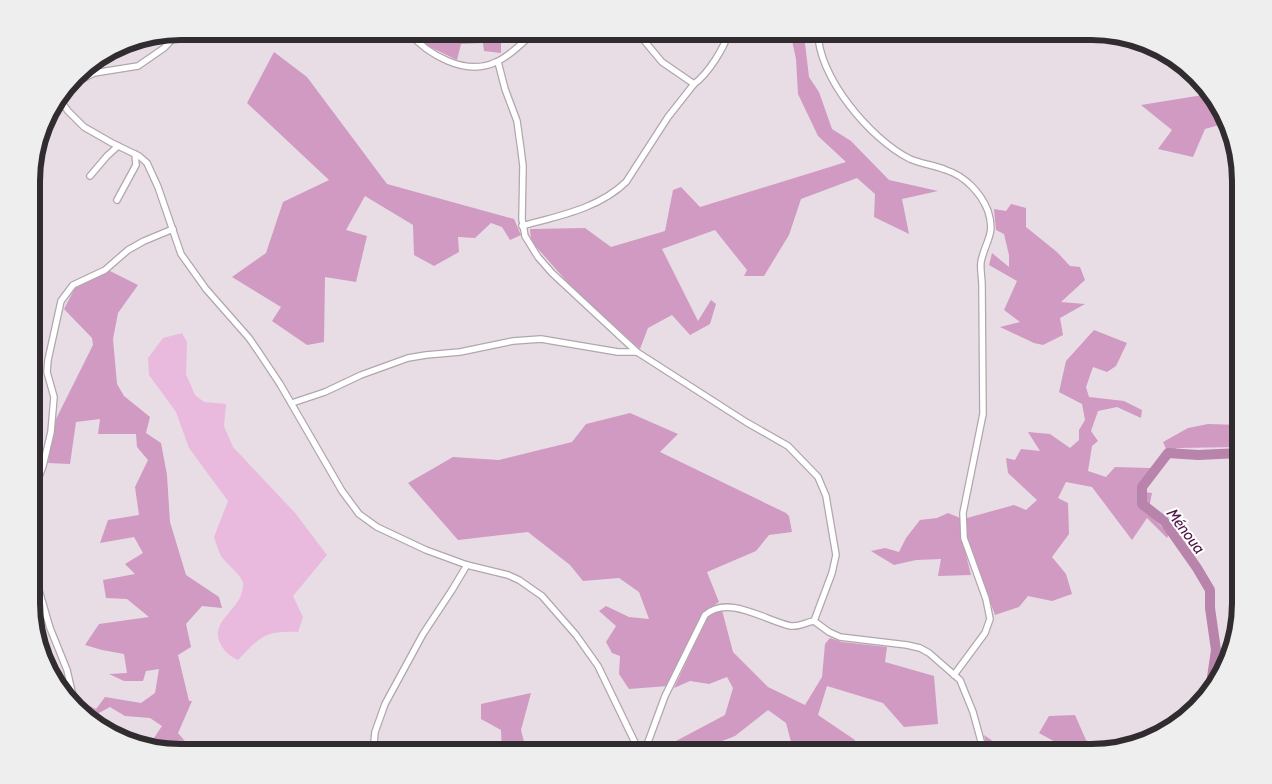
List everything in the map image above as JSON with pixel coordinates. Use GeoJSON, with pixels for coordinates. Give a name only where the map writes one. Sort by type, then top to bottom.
{"type":"FeatureCollection","features":[{"type":"Feature","properties":{"kind":"street"},"geometry":{"type":"LineString","coordinates":[[416,40],[424,48],[439,57],[469,66],[490,65],[498,62],[525,40]]}},
{"type":"Feature","properties":{"kind":"street"},"geometry":{"type":"LineString","coordinates":[[644,40],[662,62],[694,84]]}},
{"type":"Feature","properties":{"kind":"street"},"geometry":{"type":"LineString","coordinates":[[522,226],[593,205],[617,191],[626,182],[668,117],[720,51],[725,40]]}},
{"type":"Feature","properties":{"kind":"street"},"geometry":{"type":"LineString","coordinates":[[818,40],[824,63],[853,110],[879,136],[903,155],[917,162],[952,172],[968,182],[984,203],[990,222],[991,236],[983,254],[980,269],[982,285],[983,414],[962,513],[964,538],[986,599],[990,619],[985,633],[954,674]]}},
{"type":"Feature","properties":{"kind":"street"},"geometry":{"type":"LineString","coordinates":[[86,77],[94,73],[138,66],[164,48],[171,41]]}},
{"type":"Feature","properties":{"kind":"street"},"geometry":{"type":"LineString","coordinates":[[498,62],[516,121],[521,150],[523,166],[522,226],[529,244],[552,273],[637,352],[746,422],[788,446],[822,483],[836,556],[832,573],[814,621]]}},
{"type":"Feature","properties":{"kind":"street"},"geometry":{"type":"LineString","coordinates":[[490,65],[500,71]]}},
{"type":"Feature","properties":{"kind":"street"},"geometry":{"type":"LineString","coordinates":[[63,105],[84,127],[144,159],[150,168],[173,229],[177,246],[187,263],[206,289],[249,338],[292,403],[338,484],[359,514],[377,527],[441,556],[519,580],[550,603],[576,634],[598,666],[636,744]]}},
{"type":"Feature","properties":{"kind":"street"},"geometry":{"type":"LineString","coordinates":[[90,176],[118,146]]}},
{"type":"Feature","properties":{"kind":"street"},"geometry":{"type":"LineString","coordinates":[[118,200],[136,165],[135,154]]}},
{"type":"Feature","properties":{"kind":"street"},"geometry":{"type":"LineString","coordinates":[[40,474],[51,432],[54,397],[48,372],[48,360],[61,301],[66,291],[73,285],[105,270],[128,250],[173,229]]}},
{"type":"Feature","properties":{"kind":"street"},"geometry":{"type":"LineString","coordinates":[[292,403],[325,392],[362,375],[408,358],[460,352],[513,341],[556,340],[618,352],[637,352]]}},
{"type":"Feature","properties":{"kind":"street"},"geometry":{"type":"LineString","coordinates":[[374,744],[375,732],[385,704],[423,634],[467,565]]}},
{"type":"Feature","properties":{"kind":"street"},"geometry":{"type":"LineString","coordinates":[[40,594],[50,628],[67,670],[72,692]]}},
{"type":"Feature","properties":{"kind":"street"},"geometry":{"type":"LineString","coordinates":[[647,744],[665,696],[705,615],[710,610],[725,607],[743,610],[792,626],[814,621]]}},
{"type":"Feature","properties":{"kind":"street"},"geometry":{"type":"LineString","coordinates":[[814,621],[828,632],[840,637],[906,645],[920,648],[929,653],[960,680],[969,700],[982,744]]}},
{"type":"Feature","properties":{"kind":"shaded area"},"geometry":{"type":"Polygon","coordinates":[[[423,40],[501,40],[501,53],[484,51],[483,43],[461,44],[457,60],[428,46],[423,40]]]}},
{"type":"Feature","properties":{"kind":"shaded area"},"geometry":{"type":"Polygon","coordinates":[[[792,40],[805,40],[809,77],[819,92],[832,129],[851,141],[889,180],[938,191],[902,199],[909,234],[874,217],[875,194],[857,178],[801,199],[789,235],[764,276],[744,276],[747,270],[715,230],[662,249],[698,321],[711,300],[716,304],[710,324],[690,335],[672,315],[648,328],[640,349],[577,293],[531,241],[530,229],[585,228],[611,247],[665,231],[673,190],[681,187],[700,207],[846,162],[818,136],[798,94],[796,59],[792,40]]]}},
{"type":"Feature","properties":{"kind":"shaded area"},"geometry":{"type":"Polygon","coordinates":[[[274,52],[307,77],[387,184],[514,219],[521,235],[510,240],[502,227],[491,223],[475,238],[458,237],[459,252],[434,266],[414,255],[413,225],[365,196],[346,230],[367,236],[356,282],[325,277],[324,342],[307,345],[272,321],[281,307],[232,277],[266,253],[283,202],[329,180],[247,103],[274,52]]]}},
{"type":"Feature","properties":{"kind":"shaded area"},"geometry":{"type":"Polygon","coordinates":[[[1202,95],[1220,125],[1205,129],[1193,157],[1158,149],[1172,130],[1141,105],[1202,95]]]}},
{"type":"Feature","properties":{"kind":"shaded area"},"geometry":{"type":"Polygon","coordinates":[[[1011,204],[1026,208],[1026,227],[1057,252],[1070,266],[1080,267],[1085,280],[1061,302],[1085,304],[1060,318],[1063,335],[1043,345],[1034,343],[1000,327],[1020,322],[1004,310],[1017,281],[989,265],[992,253],[1009,267],[1009,255],[1004,234],[996,230],[994,209],[1006,211],[1011,204]]]}},
{"type":"Feature","properties":{"kind":"shaded area"},"geometry":{"type":"Polygon","coordinates":[[[108,270],[138,285],[118,313],[113,339],[117,384],[124,396],[150,417],[146,433],[161,443],[167,475],[170,522],[186,575],[219,597],[222,608],[202,606],[186,624],[191,647],[178,655],[189,701],[192,701],[178,733],[187,744],[152,741],[162,726],[150,718],[125,716],[110,707],[99,713],[92,712],[81,703],[96,709],[105,697],[141,703],[155,693],[159,669],[146,671],[143,681],[124,681],[109,674],[127,673],[124,654],[85,645],[99,624],[149,617],[127,599],[106,598],[103,580],[135,574],[125,564],[143,553],[134,537],[100,543],[108,520],[139,515],[135,487],[148,460],[137,447],[136,434],[98,434],[100,419],[76,422],[70,464],[48,463],[54,420],[93,345],[92,338],[64,309],[76,286],[108,270]]]}},
{"type":"Feature","properties":{"kind":"shaded area"},"geometry":{"type":"Polygon","coordinates":[[[1094,330],[1127,343],[1116,366],[1107,372],[1093,367],[1086,387],[1089,397],[1124,401],[1142,410],[1141,418],[1117,407],[1098,411],[1091,431],[1098,441],[1092,446],[1088,471],[1106,477],[1115,467],[1155,467],[1137,491],[1152,493],[1148,513],[1169,534],[1167,538],[1147,518],[1132,540],[1092,487],[1066,482],[1058,498],[1068,503],[1069,534],[1052,557],[1066,574],[1072,594],[1052,601],[1028,596],[1019,607],[995,615],[967,539],[967,518],[1014,505],[1026,510],[1037,500],[1008,473],[1006,458],[1015,460],[1021,449],[1040,451],[1028,432],[1050,434],[1070,448],[1079,440],[1079,430],[1085,420],[1082,404],[1059,392],[1066,361],[1094,330]]]}},
{"type":"Feature","properties":{"kind":"shaded area"},"geometry":{"type":"Polygon","coordinates":[[[182,333],[187,342],[186,374],[195,395],[204,402],[226,404],[224,426],[233,447],[296,514],[327,555],[293,596],[303,617],[298,632],[270,634],[258,641],[238,660],[226,652],[218,638],[220,624],[238,601],[243,586],[239,576],[221,556],[214,537],[228,501],[189,448],[176,412],[149,375],[148,358],[163,338],[182,333]]]}},
{"type":"Feature","properties":{"kind":"shaded area"},"geometry":{"type":"Polygon","coordinates":[[[630,413],[678,434],[660,452],[786,513],[789,516],[792,532],[769,535],[756,551],[707,572],[719,602],[702,613],[668,686],[629,689],[619,674],[620,656],[612,653],[606,642],[616,626],[599,611],[606,606],[629,617],[649,619],[639,592],[619,578],[583,581],[570,565],[528,532],[458,540],[408,483],[453,457],[499,460],[572,442],[586,424],[630,413]]]}},
{"type":"Feature","properties":{"kind":"shaded area"},"geometry":{"type":"Polygon","coordinates":[[[1208,424],[1232,425],[1232,447],[1177,448],[1168,453],[1163,442],[1188,428],[1208,424]]]}},
{"type":"Feature","properties":{"kind":"shaded area"},"geometry":{"type":"Polygon","coordinates":[[[948,513],[960,518],[962,539],[971,575],[938,576],[941,559],[916,560],[894,565],[871,551],[885,548],[899,552],[906,538],[920,520],[937,518],[948,513]]]}},
{"type":"Feature","properties":{"kind":"shaded area"},"geometry":{"type":"Polygon","coordinates":[[[722,610],[733,652],[768,687],[805,705],[822,677],[825,644],[830,638],[842,642],[887,647],[885,662],[934,676],[938,724],[904,727],[883,703],[827,686],[818,715],[855,740],[855,744],[792,744],[786,723],[768,710],[735,736],[715,744],[676,744],[676,741],[725,715],[733,688],[727,677],[709,684],[690,681],[674,688],[708,616],[722,610]]]}},
{"type":"Feature","properties":{"kind":"shaded area"},"geometry":{"type":"Polygon","coordinates":[[[531,693],[521,730],[525,744],[502,744],[501,730],[481,719],[481,704],[531,693]]]}},
{"type":"Feature","properties":{"kind":"shaded area"},"geometry":{"type":"Polygon","coordinates":[[[1075,715],[1086,740],[1094,744],[1057,744],[1039,733],[1049,716],[1075,715]]]}},
{"type":"Feature","properties":{"kind":"shaded area"},"geometry":{"type":"Polygon","coordinates":[[[984,735],[997,744],[986,744],[984,735]]]}},
{"type":"Feature","properties":{"kind":"waterway","name":"Ménoua"},"geometry":{"type":"LineString","coordinates":[[1212,675],[1216,650],[1210,608],[1210,590],[1164,521],[1142,504],[1142,487],[1168,453],[1198,455],[1232,453]]}}]}
